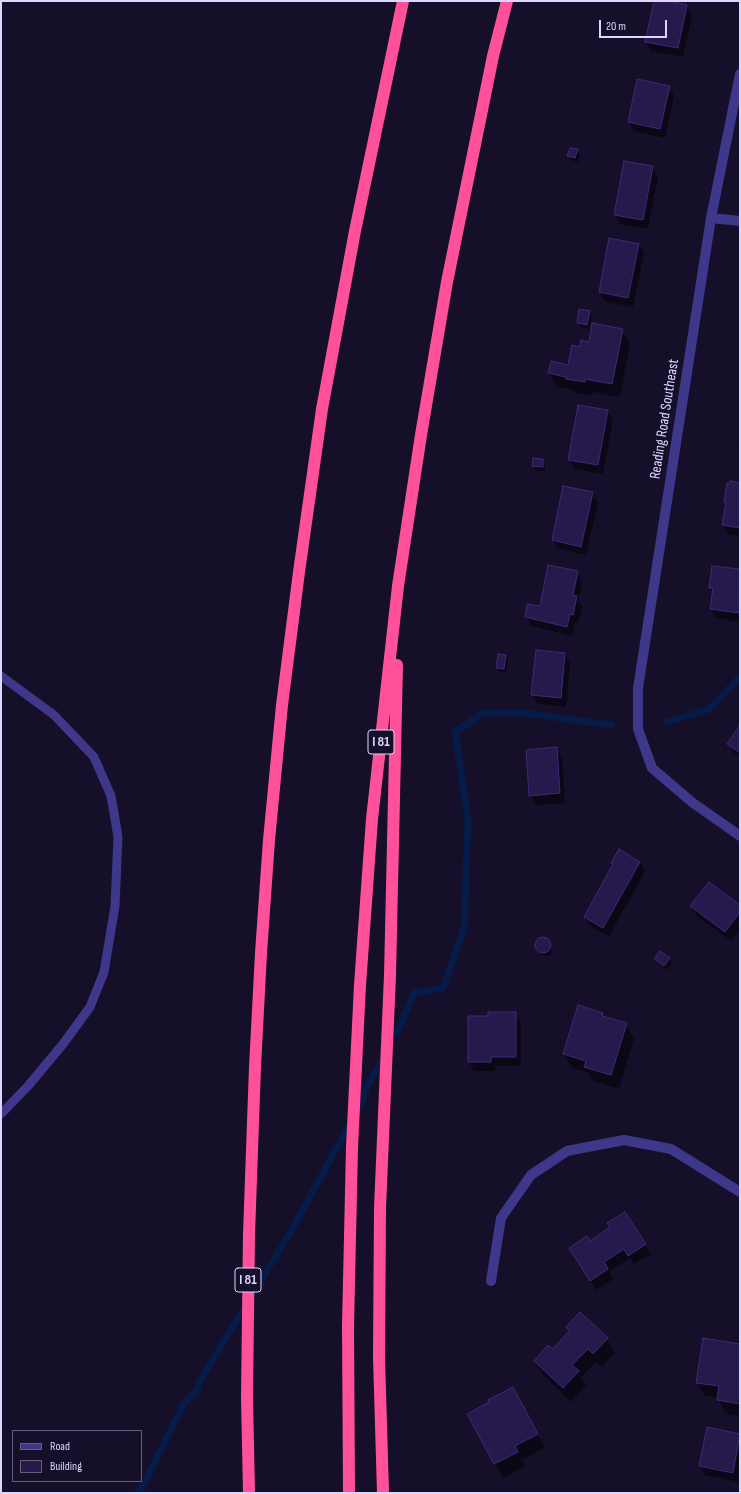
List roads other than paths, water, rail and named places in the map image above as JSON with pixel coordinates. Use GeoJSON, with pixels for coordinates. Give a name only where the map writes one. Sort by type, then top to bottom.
{"type":"FeatureCollection","features":[{"type":"Feature","properties":{"kind":"highway","name":"I 81"},"geometry":{"type":"LineString","coordinates":[[249,1493],[247,1397],[249,1234],[255,1066],[269,840],[282,705],[322,409],[355,230],[403,1]]}},
{"type":"Feature","properties":{"kind":"highway","name":"I 81"},"geometry":{"type":"LineString","coordinates":[[349,1493],[348,1326],[352,1147],[360,985],[372,819],[398,586],[420,435],[447,282],[493,56],[507,1]]}},
{"type":"Feature","properties":{"kind":"highway"},"geometry":{"type":"LineString","coordinates":[[383,1493],[379,1357],[380,1208],[390,975],[398,586]]}},
{"type":"Feature","properties":{"kind":"street","name":"Reading Road Southeast"},"geometry":{"type":"LineString","coordinates":[[740,74],[711,218],[638,688],[638,730],[652,768],[693,803],[740,836]]}},
{"type":"Feature","properties":{"kind":"street"},"geometry":{"type":"LineString","coordinates":[[711,218],[740,221]]}},
{"type":"Feature","properties":{"kind":"street"},"geometry":{"type":"LineString","coordinates":[[491,1281],[501,1218],[531,1175],[567,1151],[624,1140],[671,1150],[740,1192]]}},
{"type":"Feature","properties":{"kind":"lane"},"geometry":{"type":"LineString","coordinates":[[1,676],[54,715],[94,757],[111,796],[118,837],[115,906],[104,972],[90,1007],[63,1044],[28,1086],[1,1114]]}},
{"type":"Feature","properties":{"kind":"waterway"},"geometry":{"type":"LineString","coordinates":[[667,722],[709,709],[740,677]]}},
{"type":"Feature","properties":{"kind":"waterway"},"geometry":{"type":"LineString","coordinates":[[389,1041],[390,1036],[397,1032],[414,993],[443,988],[464,927],[468,820],[455,732],[483,713],[524,713],[611,725]]}},
{"type":"Feature","properties":{"kind":"waterway"},"geometry":{"type":"LineString","coordinates":[[356,1113],[368,1084],[385,1056]]}},
{"type":"Feature","properties":{"kind":"waterway"},"geometry":{"type":"LineString","coordinates":[[137,1493],[143,1486],[184,1403],[197,1390],[199,1382],[290,1233],[351,1122]]}}]}
